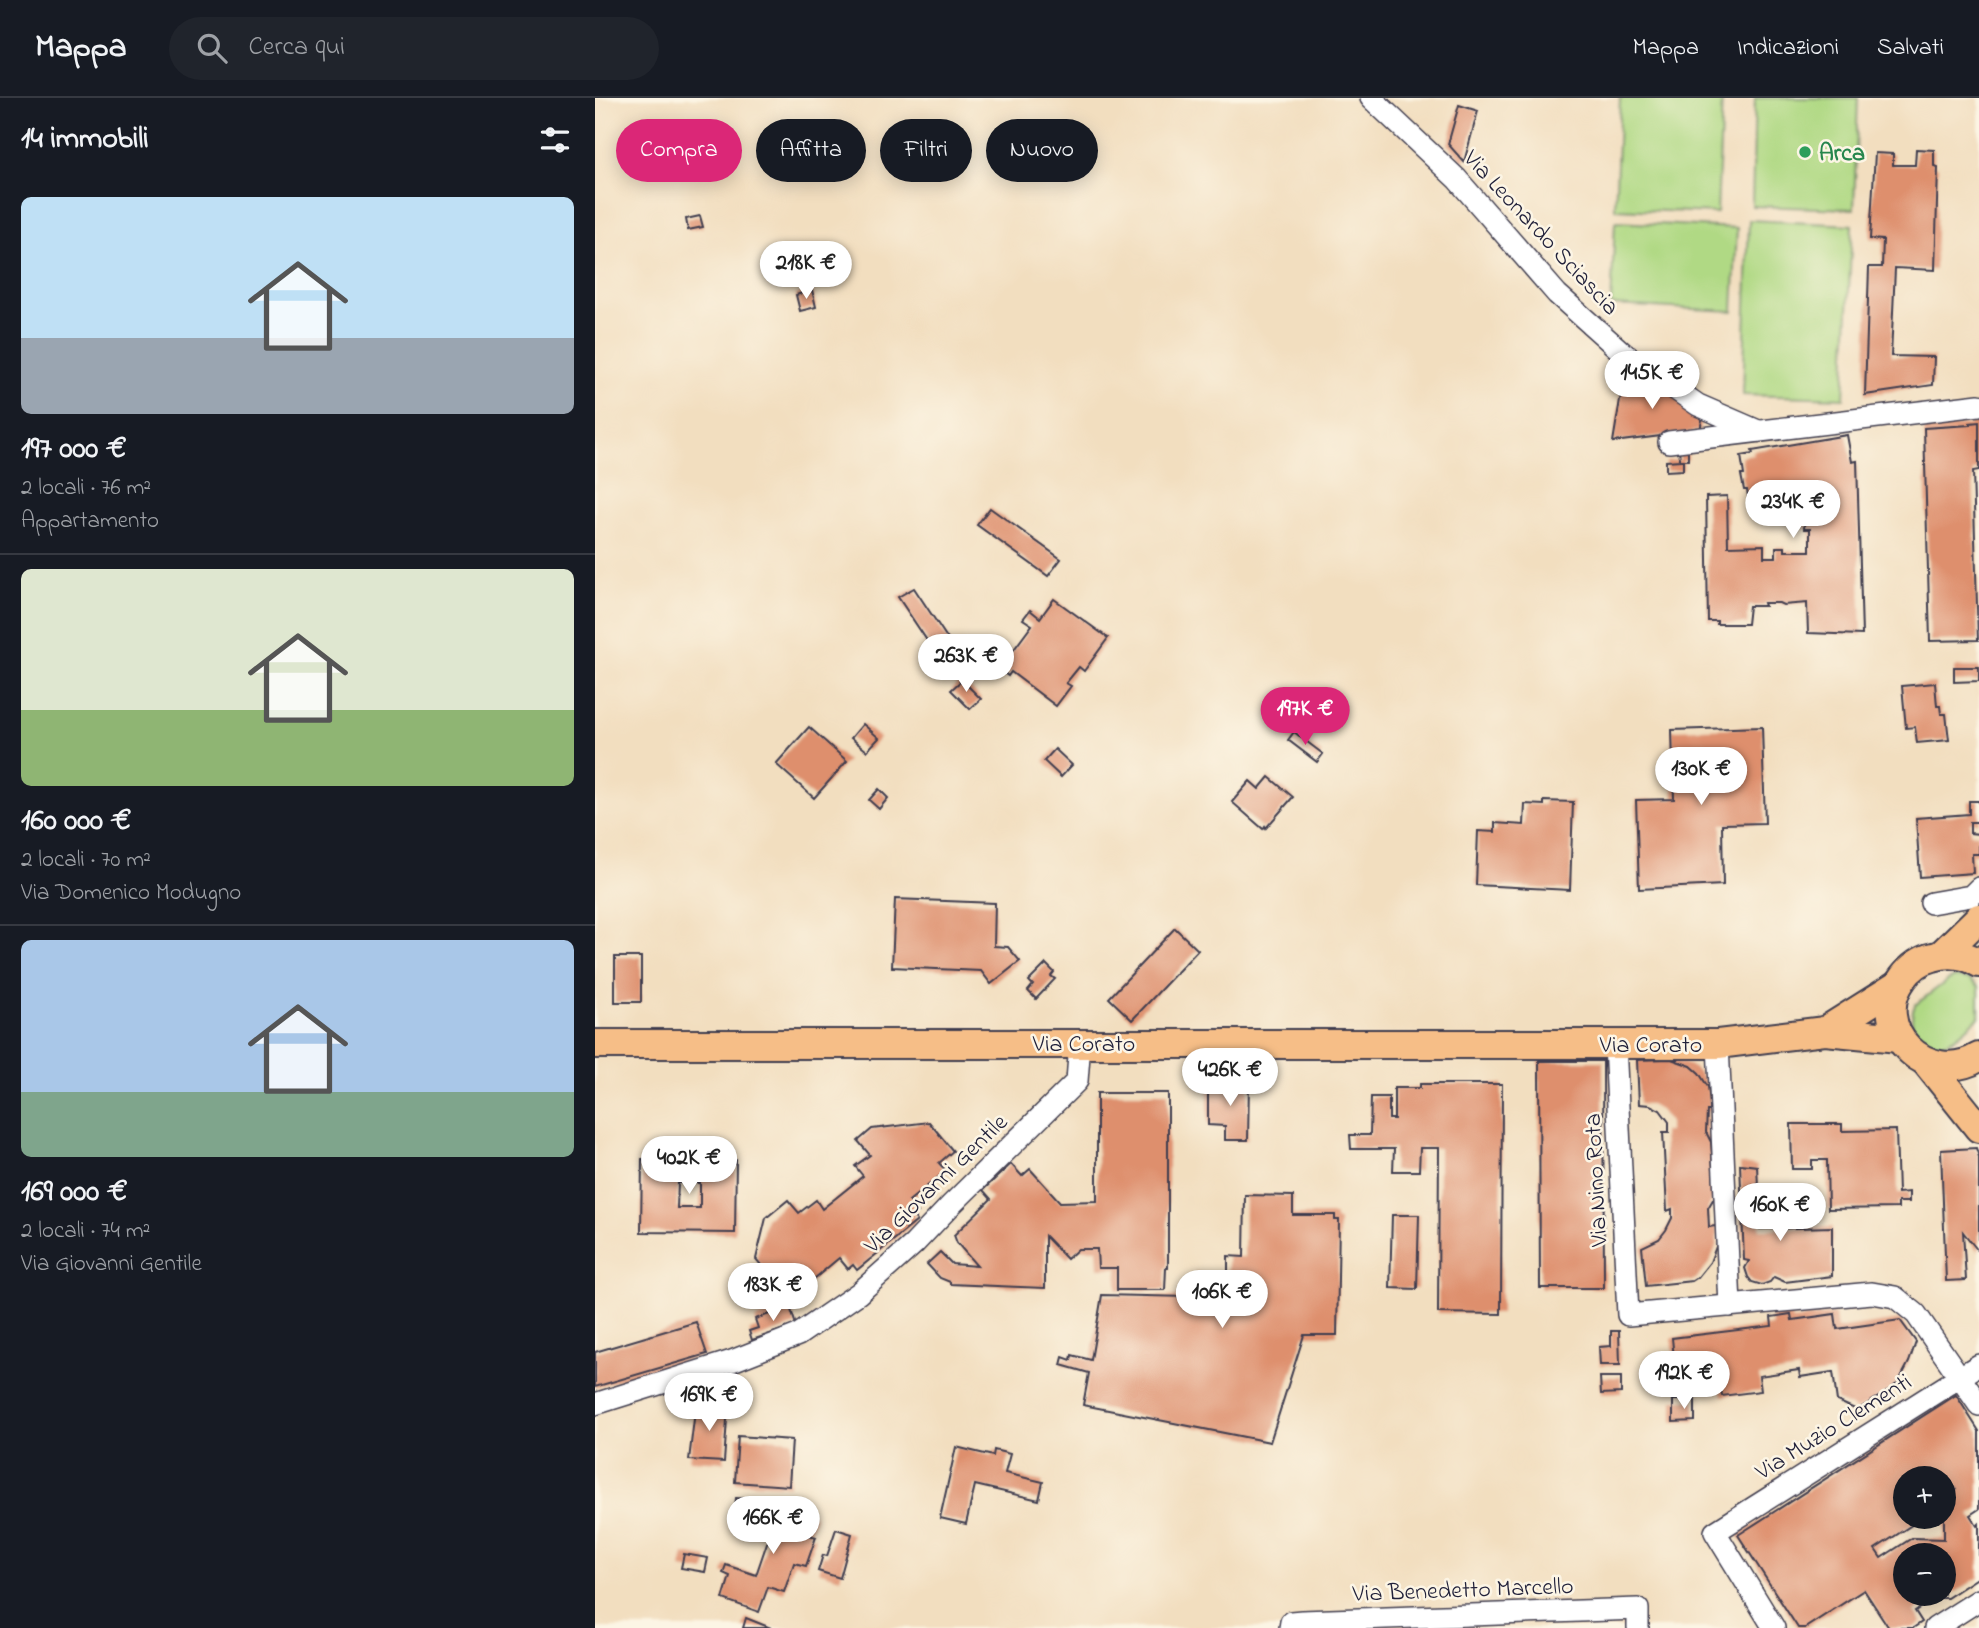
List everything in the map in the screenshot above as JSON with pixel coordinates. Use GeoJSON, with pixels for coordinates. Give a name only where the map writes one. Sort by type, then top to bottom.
{"type":"FeatureCollection","features":[{"type":"Feature","properties":{"kind":"main road","name":"Via Corato"},"geometry":{"type":"LineString","coordinates":[[1825,1031],[1898,985],[1909,970],[1924,959],[1942,954],[1979,918]]}},
{"type":"Feature","properties":{"kind":"main road"},"geometry":{"type":"LineString","coordinates":[[1942,954],[1960,954],[1979,963]]}},
{"type":"Feature","properties":{"kind":"main road"},"geometry":{"type":"LineString","coordinates":[[1898,985],[1892,1002],[1892,1021],[1899,1038],[1911,1053],[1927,1063],[1943,1067],[1977,1067]]}},
{"type":"Feature","properties":{"kind":"main road","name":"Via Corato"},"geometry":{"type":"LineString","coordinates":[[595,1044],[1718,1044],[1825,1031],[1899,1038]]}},
{"type":"Feature","properties":{"kind":"main road"},"geometry":{"type":"LineString","coordinates":[[1927,1063],[1979,1129]]}},
{"type":"Feature","properties":{"kind":"street","name":"Via Leonardo Sciascia"},"geometry":{"type":"LineString","coordinates":[[1371,98],[1457,179],[1557,294],[1623,353],[1698,405],[1758,430]]}},
{"type":"Feature","properties":{"kind":"street"},"geometry":{"type":"LineString","coordinates":[[1669,442],[1979,405]]}},
{"type":"Feature","properties":{"kind":"street"},"geometry":{"type":"LineString","coordinates":[[1931,903],[1971,897],[1979,888]]}},
{"type":"Feature","properties":{"kind":"street","name":"Via Giovanni Gentile"},"geometry":{"type":"LineString","coordinates":[[595,1404],[732,1361],[798,1335],[859,1293],[914,1244],[1077,1081],[1080,1044]]}},
{"type":"Feature","properties":{"kind":"street","name":"Via Nino Rota"},"geometry":{"type":"LineString","coordinates":[[1615,1044],[1627,1315],[1730,1306]]}},
{"type":"Feature","properties":{"kind":"street"},"geometry":{"type":"LineString","coordinates":[[1718,1044],[1730,1306],[1872,1293],[1895,1297],[1916,1314],[1979,1405]]}},
{"type":"Feature","properties":{"kind":"street","name":"Via Muzio Clementi"},"geometry":{"type":"LineString","coordinates":[[1774,1628],[1715,1532],[1979,1365]]}},
{"type":"Feature","properties":{"kind":"street"},"geometry":{"type":"LineString","coordinates":[[1935,1628],[1979,1600]]}},
{"type":"Feature","properties":{"kind":"street","name":"Via Benedetto Marcello"},"geometry":{"type":"LineString","coordinates":[[1291,1625],[1638,1618]]}},
{"type":"Feature","properties":{"kind":"green space"},"geometry":{"type":"Polygon","coordinates":[[[1620,98],[1722,98],[1717,213],[1615,209],[1620,98]]]}},
{"type":"Feature","properties":{"kind":"green space","name":"Arca"},"geometry":{"type":"Polygon","coordinates":[[[1755,98],[1858,98],[1854,209],[1752,206],[1755,98]]]}},
{"type":"Feature","properties":{"kind":"green space"},"geometry":{"type":"Polygon","coordinates":[[[1749,220],[1852,225],[1844,398],[1743,395],[1749,220]]]}},
{"type":"Feature","properties":{"kind":"green space"},"geometry":{"type":"Polygon","coordinates":[[[1615,222],[1737,228],[1733,311],[1611,305],[1615,222]]]}},
{"type":"Feature","properties":{"kind":"green space"},"geometry":{"type":"Polygon","coordinates":[[[1955,977],[1970,979],[1979,987],[1979,1017],[1953,1039],[1943,1043],[1927,1043],[1916,1034],[1913,1027],[1915,1005],[1955,977]]]}},
{"type":"Feature","properties":{"kind":"building"},"geometry":{"type":"Polygon","coordinates":[[[1459,105],[1478,111],[1464,162],[1448,144],[1459,105]]]}},
{"type":"Feature","properties":{"kind":"building"},"geometry":{"type":"Polygon","coordinates":[[[1916,149],[1934,150],[1934,166],[1938,167],[1935,270],[1895,268],[1891,356],[1934,357],[1933,385],[1865,395],[1869,267],[1882,267],[1883,240],[1870,239],[1875,153],[1893,154],[1893,165],[1915,165],[1916,149]]]}},
{"type":"Feature","properties":{"kind":"building"},"geometry":{"type":"Polygon","coordinates":[[[700,216],[703,227],[688,230],[686,219],[700,216]]]}},
{"type":"Feature","properties":{"kind":"building"},"geometry":{"type":"Polygon","coordinates":[[[812,290],[816,307],[800,311],[796,295],[812,290]]]}},
{"type":"Feature","properties":{"kind":"building"},"geometry":{"type":"Polygon","coordinates":[[[1626,364],[1703,414],[1700,431],[1613,442],[1626,364]]]}},
{"type":"Feature","properties":{"kind":"building"},"geometry":{"type":"Polygon","coordinates":[[[1979,422],[1979,470],[1973,471],[1978,640],[1930,641],[1924,428],[1979,422]]]}},
{"type":"Feature","properties":{"kind":"building"},"geometry":{"type":"Polygon","coordinates":[[[1847,435],[1852,462],[1857,461],[1862,635],[1808,633],[1807,603],[1764,603],[1765,606],[1749,606],[1747,624],[1717,624],[1717,621],[1708,621],[1706,497],[1727,496],[1728,546],[1764,545],[1764,557],[1776,557],[1776,547],[1785,547],[1785,551],[1810,551],[1810,529],[1804,529],[1806,501],[1792,499],[1750,509],[1741,475],[1744,475],[1741,456],[1753,454],[1752,451],[1847,435]]]}},
{"type":"Feature","properties":{"kind":"building"},"geometry":{"type":"Polygon","coordinates":[[[1679,448],[1688,448],[1688,460],[1683,460],[1683,470],[1666,471],[1666,461],[1680,460],[1679,448]]]}},
{"type":"Feature","properties":{"kind":"building"},"geometry":{"type":"Polygon","coordinates":[[[990,508],[1061,559],[1048,576],[977,525],[990,508]]]}},
{"type":"Feature","properties":{"kind":"building"},"geometry":{"type":"Polygon","coordinates":[[[914,588],[961,659],[946,669],[898,597],[914,588]]]}},
{"type":"Feature","properties":{"kind":"building"},"geometry":{"type":"Polygon","coordinates":[[[1054,599],[1108,638],[1084,671],[1079,667],[1066,683],[1071,686],[1056,706],[1011,672],[1008,676],[995,666],[1005,653],[1009,656],[1032,625],[1023,619],[1030,610],[1040,618],[1054,599]]]}},
{"type":"Feature","properties":{"kind":"building"},"geometry":{"type":"Polygon","coordinates":[[[1954,667],[1979,667],[1979,681],[1954,682],[1954,667]]]}},
{"type":"Feature","properties":{"kind":"building"},"geometry":{"type":"Polygon","coordinates":[[[962,680],[981,699],[970,709],[951,690],[962,680]]]}},
{"type":"Feature","properties":{"kind":"building"},"geometry":{"type":"Polygon","coordinates":[[[1935,683],[1937,706],[1940,706],[1941,714],[1946,714],[1949,740],[1917,743],[1915,727],[1906,728],[1902,686],[1935,683]]]}},
{"type":"Feature","properties":{"kind":"building"},"geometry":{"type":"Polygon","coordinates":[[[863,724],[879,738],[867,751],[851,738],[863,724]]]}},
{"type":"Feature","properties":{"kind":"building"},"geometry":{"type":"Polygon","coordinates":[[[809,727],[847,761],[814,798],[776,764],[809,727]]]}},
{"type":"Feature","properties":{"kind":"building"},"geometry":{"type":"Polygon","coordinates":[[[1762,727],[1765,823],[1722,824],[1723,885],[1639,889],[1636,800],[1674,799],[1672,730],[1762,727]]]}},
{"type":"Feature","properties":{"kind":"building"},"geometry":{"type":"Polygon","coordinates":[[[1294,732],[1323,754],[1317,762],[1288,740],[1294,732]]]}},
{"type":"Feature","properties":{"kind":"building"},"geometry":{"type":"Polygon","coordinates":[[[1055,749],[1072,765],[1061,777],[1044,761],[1055,749]]]}},
{"type":"Feature","properties":{"kind":"building"},"geometry":{"type":"Polygon","coordinates":[[[1269,777],[1293,797],[1263,829],[1232,802],[1250,781],[1259,789],[1269,777]]]}},
{"type":"Feature","properties":{"kind":"building"},"geometry":{"type":"Polygon","coordinates":[[[879,789],[888,798],[879,809],[869,800],[879,789]]]}},
{"type":"Feature","properties":{"kind":"building"},"geometry":{"type":"Polygon","coordinates":[[[1544,801],[1573,802],[1570,890],[1476,885],[1478,831],[1495,832],[1495,823],[1524,825],[1525,804],[1544,805],[1544,801]]]}},
{"type":"Feature","properties":{"kind":"building"},"geometry":{"type":"Polygon","coordinates":[[[1969,801],[1979,801],[1979,822],[1970,822],[1970,833],[1979,834],[1979,854],[1972,854],[1973,873],[1920,877],[1916,818],[1969,814],[1969,801]]]}},
{"type":"Feature","properties":{"kind":"building"},"geometry":{"type":"Polygon","coordinates":[[[895,899],[995,903],[994,946],[1008,947],[1020,961],[991,984],[981,971],[892,967],[895,899]]]}},
{"type":"Feature","properties":{"kind":"building"},"geometry":{"type":"Polygon","coordinates":[[[1175,928],[1198,950],[1132,1020],[1109,998],[1175,928]]]}},
{"type":"Feature","properties":{"kind":"building"},"geometry":{"type":"Polygon","coordinates":[[[615,957],[641,957],[641,1002],[615,1002],[615,957]]]}},
{"type":"Feature","properties":{"kind":"building"},"geometry":{"type":"Polygon","coordinates":[[[1046,964],[1054,972],[1051,976],[1055,979],[1036,999],[1028,991],[1033,985],[1029,981],[1046,964]]]}},
{"type":"Feature","properties":{"kind":"building"},"geometry":{"type":"Polygon","coordinates":[[[1671,1059],[1691,1066],[1708,1087],[1711,1111],[1707,1111],[1706,1132],[1711,1142],[1715,1196],[1708,1208],[1709,1227],[1715,1226],[1717,1229],[1717,1244],[1710,1262],[1692,1281],[1646,1286],[1642,1247],[1659,1239],[1672,1218],[1672,1209],[1667,1211],[1663,1132],[1669,1132],[1669,1122],[1660,1110],[1639,1104],[1637,1060],[1671,1059]]]}},
{"type":"Feature","properties":{"kind":"building"},"geometry":{"type":"Polygon","coordinates":[[[1539,1061],[1603,1061],[1604,1288],[1540,1288],[1539,1061]]]}},
{"type":"Feature","properties":{"kind":"building"},"geometry":{"type":"Polygon","coordinates":[[[1208,1081],[1249,1082],[1248,1140],[1225,1140],[1225,1126],[1208,1125],[1208,1081]]]}},
{"type":"Feature","properties":{"kind":"building"},"geometry":{"type":"Polygon","coordinates":[[[1420,1084],[1502,1084],[1501,1314],[1438,1313],[1439,1148],[1420,1148],[1419,1171],[1393,1171],[1394,1149],[1351,1149],[1350,1135],[1370,1135],[1371,1097],[1389,1097],[1389,1119],[1394,1119],[1394,1088],[1420,1088],[1420,1084]]]}},
{"type":"Feature","properties":{"kind":"building"},"geometry":{"type":"Polygon","coordinates":[[[1097,1093],[1168,1093],[1168,1268],[1165,1290],[1117,1290],[1117,1268],[1098,1268],[1097,1249],[1078,1249],[1067,1259],[1045,1236],[1045,1288],[950,1284],[940,1278],[927,1264],[940,1252],[952,1264],[977,1266],[957,1243],[954,1235],[991,1199],[983,1190],[1011,1164],[1022,1176],[1030,1169],[1060,1202],[1097,1201],[1097,1093]]]}},
{"type":"Feature","properties":{"kind":"building"},"geometry":{"type":"Polygon","coordinates":[[[929,1122],[953,1151],[939,1163],[946,1171],[909,1201],[918,1212],[913,1216],[917,1221],[857,1270],[853,1265],[848,1269],[839,1258],[802,1289],[794,1279],[781,1289],[756,1259],[766,1218],[788,1200],[799,1213],[816,1200],[822,1209],[863,1176],[855,1166],[870,1155],[858,1141],[872,1129],[929,1122]]]}},
{"type":"Feature","properties":{"kind":"building"},"geometry":{"type":"Polygon","coordinates":[[[1791,1124],[1842,1124],[1842,1131],[1896,1130],[1898,1193],[1909,1192],[1909,1202],[1898,1202],[1898,1208],[1828,1209],[1827,1160],[1812,1160],[1812,1169],[1792,1169],[1791,1124]]]}},
{"type":"Feature","properties":{"kind":"building"},"geometry":{"type":"Polygon","coordinates":[[[1976,1148],[1979,1157],[1979,1252],[1963,1232],[1966,1280],[1946,1281],[1941,1150],[1976,1148]]]}},
{"type":"Feature","properties":{"kind":"building"},"geometry":{"type":"Polygon","coordinates":[[[642,1159],[736,1160],[735,1233],[641,1232],[642,1159]],[[678,1183],[677,1208],[700,1208],[700,1183],[678,1183]]]}},
{"type":"Feature","properties":{"kind":"building"},"geometry":{"type":"Polygon","coordinates":[[[1740,1164],[1757,1166],[1760,1229],[1832,1227],[1832,1276],[1785,1282],[1774,1277],[1762,1285],[1752,1282],[1745,1268],[1749,1261],[1744,1260],[1740,1164]]]}},
{"type":"Feature","properties":{"kind":"building"},"geometry":{"type":"Polygon","coordinates":[[[1782,1194],[1793,1195],[1793,1208],[1781,1208],[1782,1194]]]}},
{"type":"Feature","properties":{"kind":"building"},"geometry":{"type":"Polygon","coordinates":[[[1245,1195],[1293,1196],[1293,1215],[1335,1215],[1335,1220],[1339,1220],[1337,1335],[1304,1335],[1270,1442],[1083,1405],[1089,1373],[1061,1365],[1063,1357],[1071,1360],[1072,1355],[1091,1360],[1102,1295],[1189,1297],[1196,1272],[1228,1281],[1228,1256],[1244,1257],[1245,1195]]]}},
{"type":"Feature","properties":{"kind":"building"},"geometry":{"type":"Polygon","coordinates":[[[1392,1215],[1419,1215],[1417,1289],[1390,1288],[1392,1215]]]}},
{"type":"Feature","properties":{"kind":"building"},"geometry":{"type":"Polygon","coordinates":[[[790,1307],[796,1325],[752,1340],[749,1331],[758,1328],[755,1319],[790,1307]]]}},
{"type":"Feature","properties":{"kind":"building"},"geometry":{"type":"Polygon","coordinates":[[[1791,1314],[1792,1320],[1835,1314],[1837,1329],[1900,1320],[1916,1342],[1898,1383],[1857,1410],[1837,1401],[1833,1372],[1800,1377],[1799,1370],[1759,1376],[1761,1391],[1722,1396],[1719,1378],[1692,1381],[1690,1367],[1675,1368],[1672,1338],[1772,1326],[1771,1317],[1791,1314]]]}},
{"type":"Feature","properties":{"kind":"building"},"geometry":{"type":"Polygon","coordinates":[[[696,1322],[707,1354],[595,1387],[595,1352],[696,1322]]]}},
{"type":"Feature","properties":{"kind":"building"},"geometry":{"type":"Polygon","coordinates":[[[1611,1331],[1619,1331],[1620,1365],[1600,1365],[1599,1347],[1611,1346],[1611,1331]]]}},
{"type":"Feature","properties":{"kind":"building"},"geometry":{"type":"Polygon","coordinates":[[[1600,1377],[1621,1377],[1621,1393],[1601,1394],[1600,1377]]]}},
{"type":"Feature","properties":{"kind":"building"},"geometry":{"type":"Polygon","coordinates":[[[1956,1395],[1979,1431],[1979,1509],[1970,1515],[1977,1526],[1979,1524],[1979,1577],[1956,1592],[1956,1543],[1904,1543],[1912,1538],[1944,1539],[1944,1529],[1956,1529],[1956,1466],[1893,1466],[1893,1529],[1906,1529],[1875,1549],[1881,1558],[1893,1550],[1893,1606],[1923,1606],[1915,1611],[1922,1622],[1913,1628],[1889,1628],[1864,1590],[1805,1628],[1798,1628],[1738,1535],[1956,1395]]]}},
{"type":"Feature","properties":{"kind":"building"},"geometry":{"type":"Polygon","coordinates":[[[1673,1400],[1695,1400],[1695,1421],[1673,1422],[1673,1400]]]}},
{"type":"Feature","properties":{"kind":"building"},"geometry":{"type":"Polygon","coordinates":[[[696,1403],[728,1405],[724,1462],[689,1460],[696,1403]]]}},
{"type":"Feature","properties":{"kind":"building"},"geometry":{"type":"Polygon","coordinates":[[[738,1436],[792,1440],[789,1486],[735,1482],[738,1436]]]}},
{"type":"Feature","properties":{"kind":"building"},"geometry":{"type":"Polygon","coordinates":[[[956,1447],[993,1456],[994,1450],[1010,1454],[1005,1473],[1043,1482],[1039,1500],[975,1485],[966,1524],[940,1518],[956,1447]]]}},
{"type":"Feature","properties":{"kind":"building"},"geometry":{"type":"Polygon","coordinates":[[[736,1498],[748,1499],[745,1524],[733,1523],[736,1498]]]}},
{"type":"Feature","properties":{"kind":"building"},"geometry":{"type":"Polygon","coordinates":[[[763,1502],[815,1515],[809,1535],[816,1537],[806,1566],[794,1563],[784,1592],[768,1587],[759,1612],[723,1599],[730,1576],[723,1573],[726,1565],[756,1575],[772,1528],[756,1524],[763,1502]]]}},
{"type":"Feature","properties":{"kind":"building"},"geometry":{"type":"Polygon","coordinates":[[[836,1529],[852,1534],[840,1578],[818,1571],[823,1555],[827,1556],[836,1529]]]}},
{"type":"Feature","properties":{"kind":"building"},"geometry":{"type":"Polygon","coordinates":[[[684,1554],[708,1558],[705,1572],[681,1568],[684,1554]]]}},
{"type":"Feature","properties":{"kind":"building"},"geometry":{"type":"Polygon","coordinates":[[[746,1618],[771,1628],[743,1628],[746,1618]]]}},
{"type":"Feature","properties":{"kind":"place","name":"Arca"},"geometry":{"type":"Point","coordinates":[1805,152]}}]}
